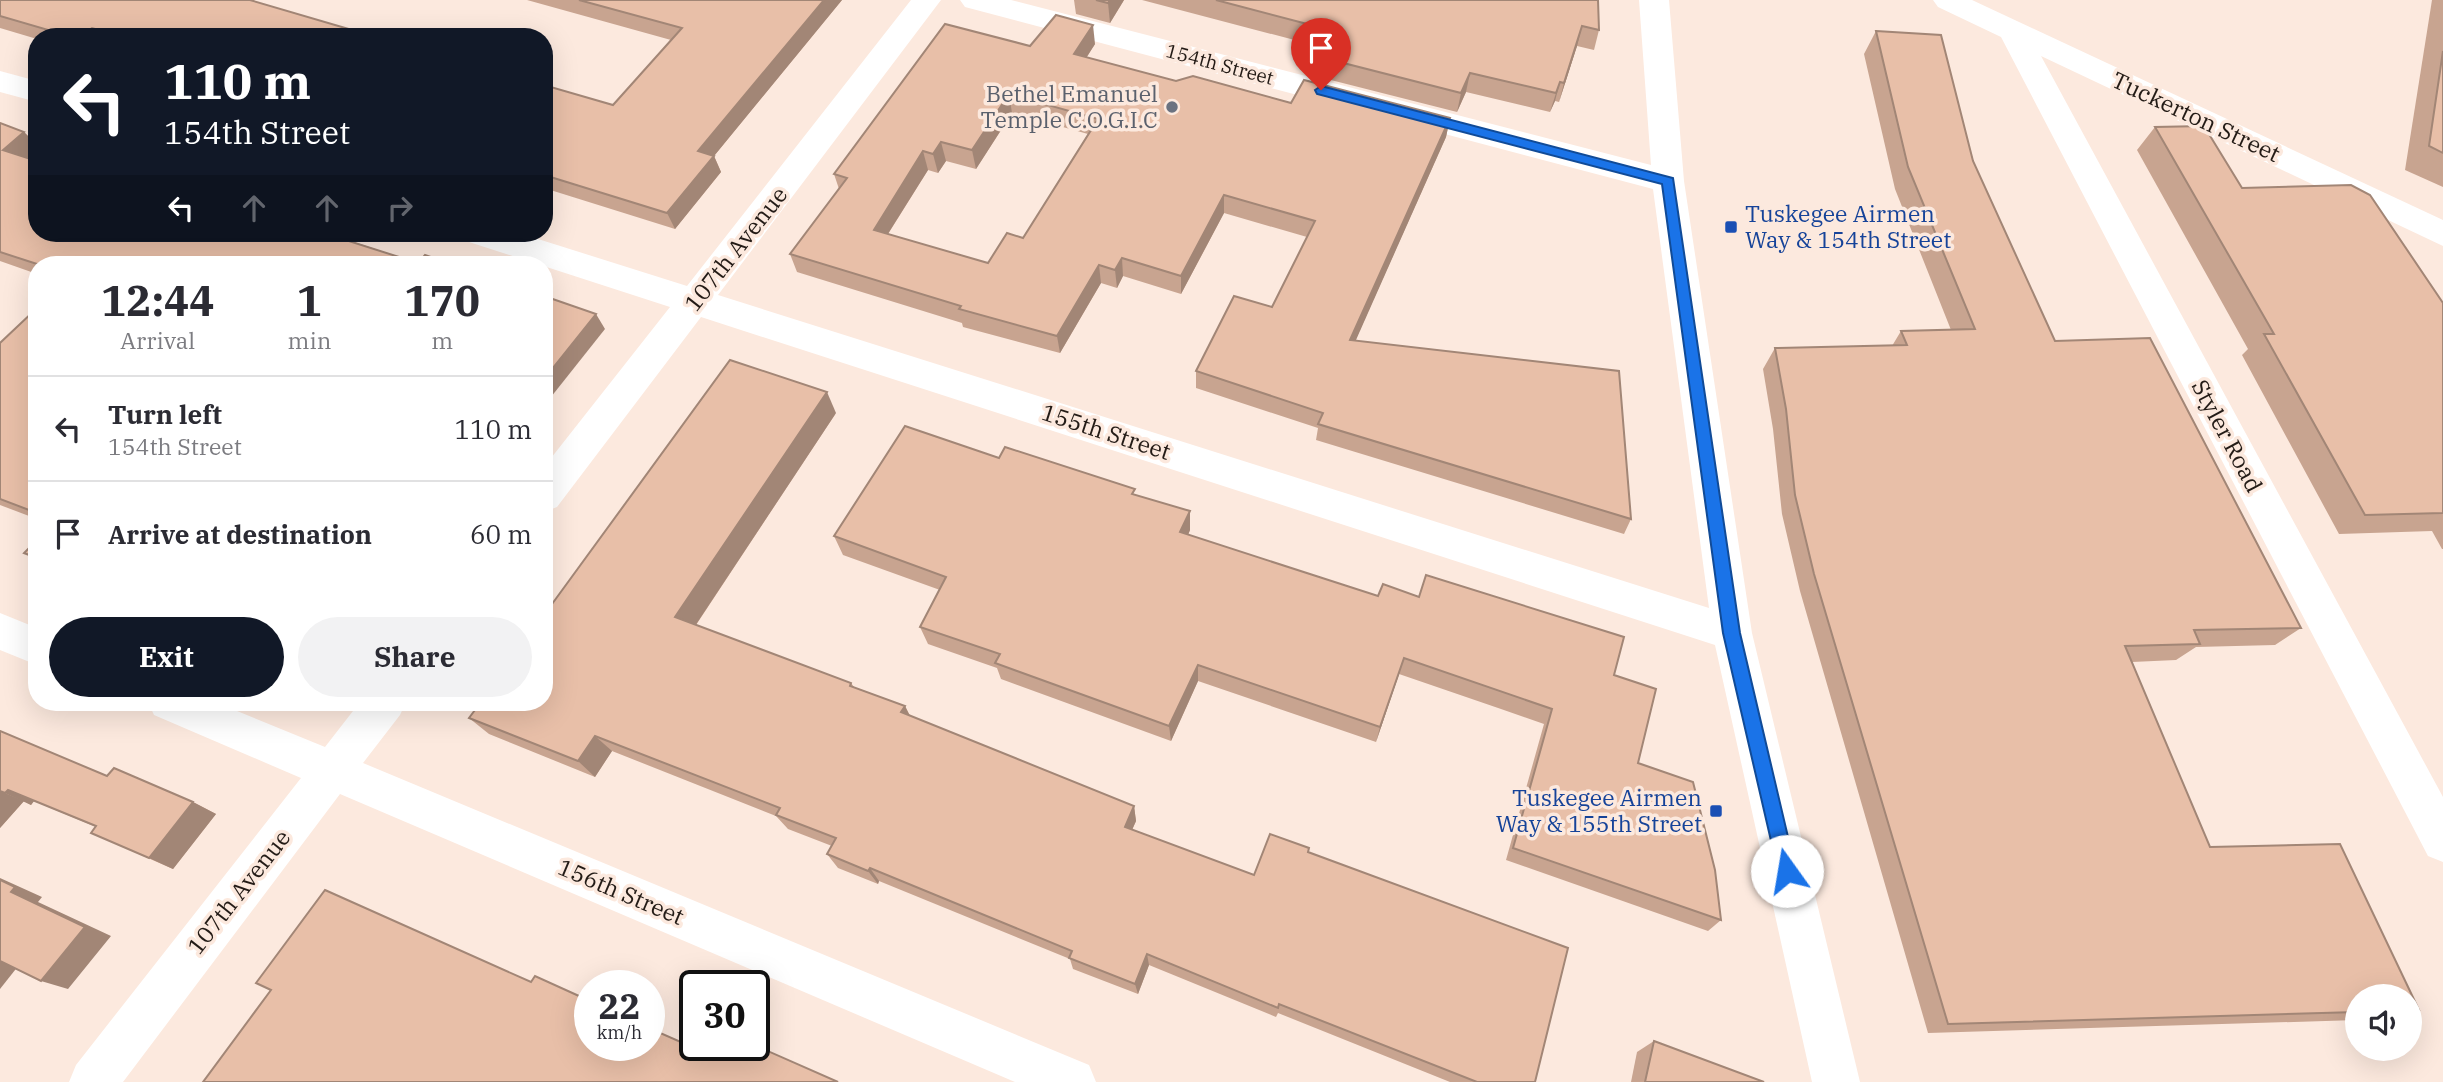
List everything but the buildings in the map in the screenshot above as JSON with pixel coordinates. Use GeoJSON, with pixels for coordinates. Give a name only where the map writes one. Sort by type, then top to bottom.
{"type":"FeatureCollection","features":[{"type":"Feature","properties":{"kind":"street","name":"107th Avenue"},"geometry":{"type":"LineString","coordinates":[[553,484],[926,0]]}},
{"type":"Feature","properties":{"kind":"street","name":"154th Street"},"geometry":{"type":"LineString","coordinates":[[975,0],[1668,181]]}},
{"type":"Feature","properties":{"kind":"street"},"geometry":{"type":"LineString","coordinates":[[1654,0],[1668,181],[1732,633],[1836,1082]]}},
{"type":"Feature","properties":{"kind":"street","name":"Tuckerton Street"},"geometry":{"type":"LineString","coordinates":[[1948,0],[2443,234]]}},
{"type":"Feature","properties":{"kind":"street","name":"Styler Road"},"geometry":{"type":"LineString","coordinates":[[2012,30],[2443,841]]}},
{"type":"Feature","properties":{"kind":"street"},"geometry":{"type":"LineString","coordinates":[[0,80],[28,89]]}},
{"type":"Feature","properties":{"kind":"street","name":"155th Street"},"geometry":{"type":"LineString","coordinates":[[509,242],[1732,633]]}},
{"type":"Feature","properties":{"kind":"street"},"geometry":{"type":"LineString","coordinates":[[0,631],[28,643]]}},
{"type":"Feature","properties":{"kind":"street","name":"156th Street"},"geometry":{"type":"LineString","coordinates":[[191,711],[1072,1082]]}},
{"type":"Feature","properties":{"kind":"street","name":"107th Avenue"},"geometry":{"type":"LineString","coordinates":[[93,1082],[378,711]]}},
{"type":"Feature","properties":{"kind":"place","name":"Bethel Emanuel Temple C.O.G.I.C"},"geometry":{"type":"Point","coordinates":[1172,107]}},
{"type":"Feature","properties":{"kind":"place","name":"Tuskegee Airmen Way & 154th Street"},"geometry":{"type":"Point","coordinates":[1731,227]}},
{"type":"Feature","properties":{"kind":"place","name":"Tuskegee Airmen Way & 155th Street"},"geometry":{"type":"Point","coordinates":[1716,811]}},
{"type":"Feature","properties":{"kind":"route"},"geometry":{"type":"LineString","coordinates":[[1321,90],[1668,181],[1732,633],[1787,871]]}}]}
